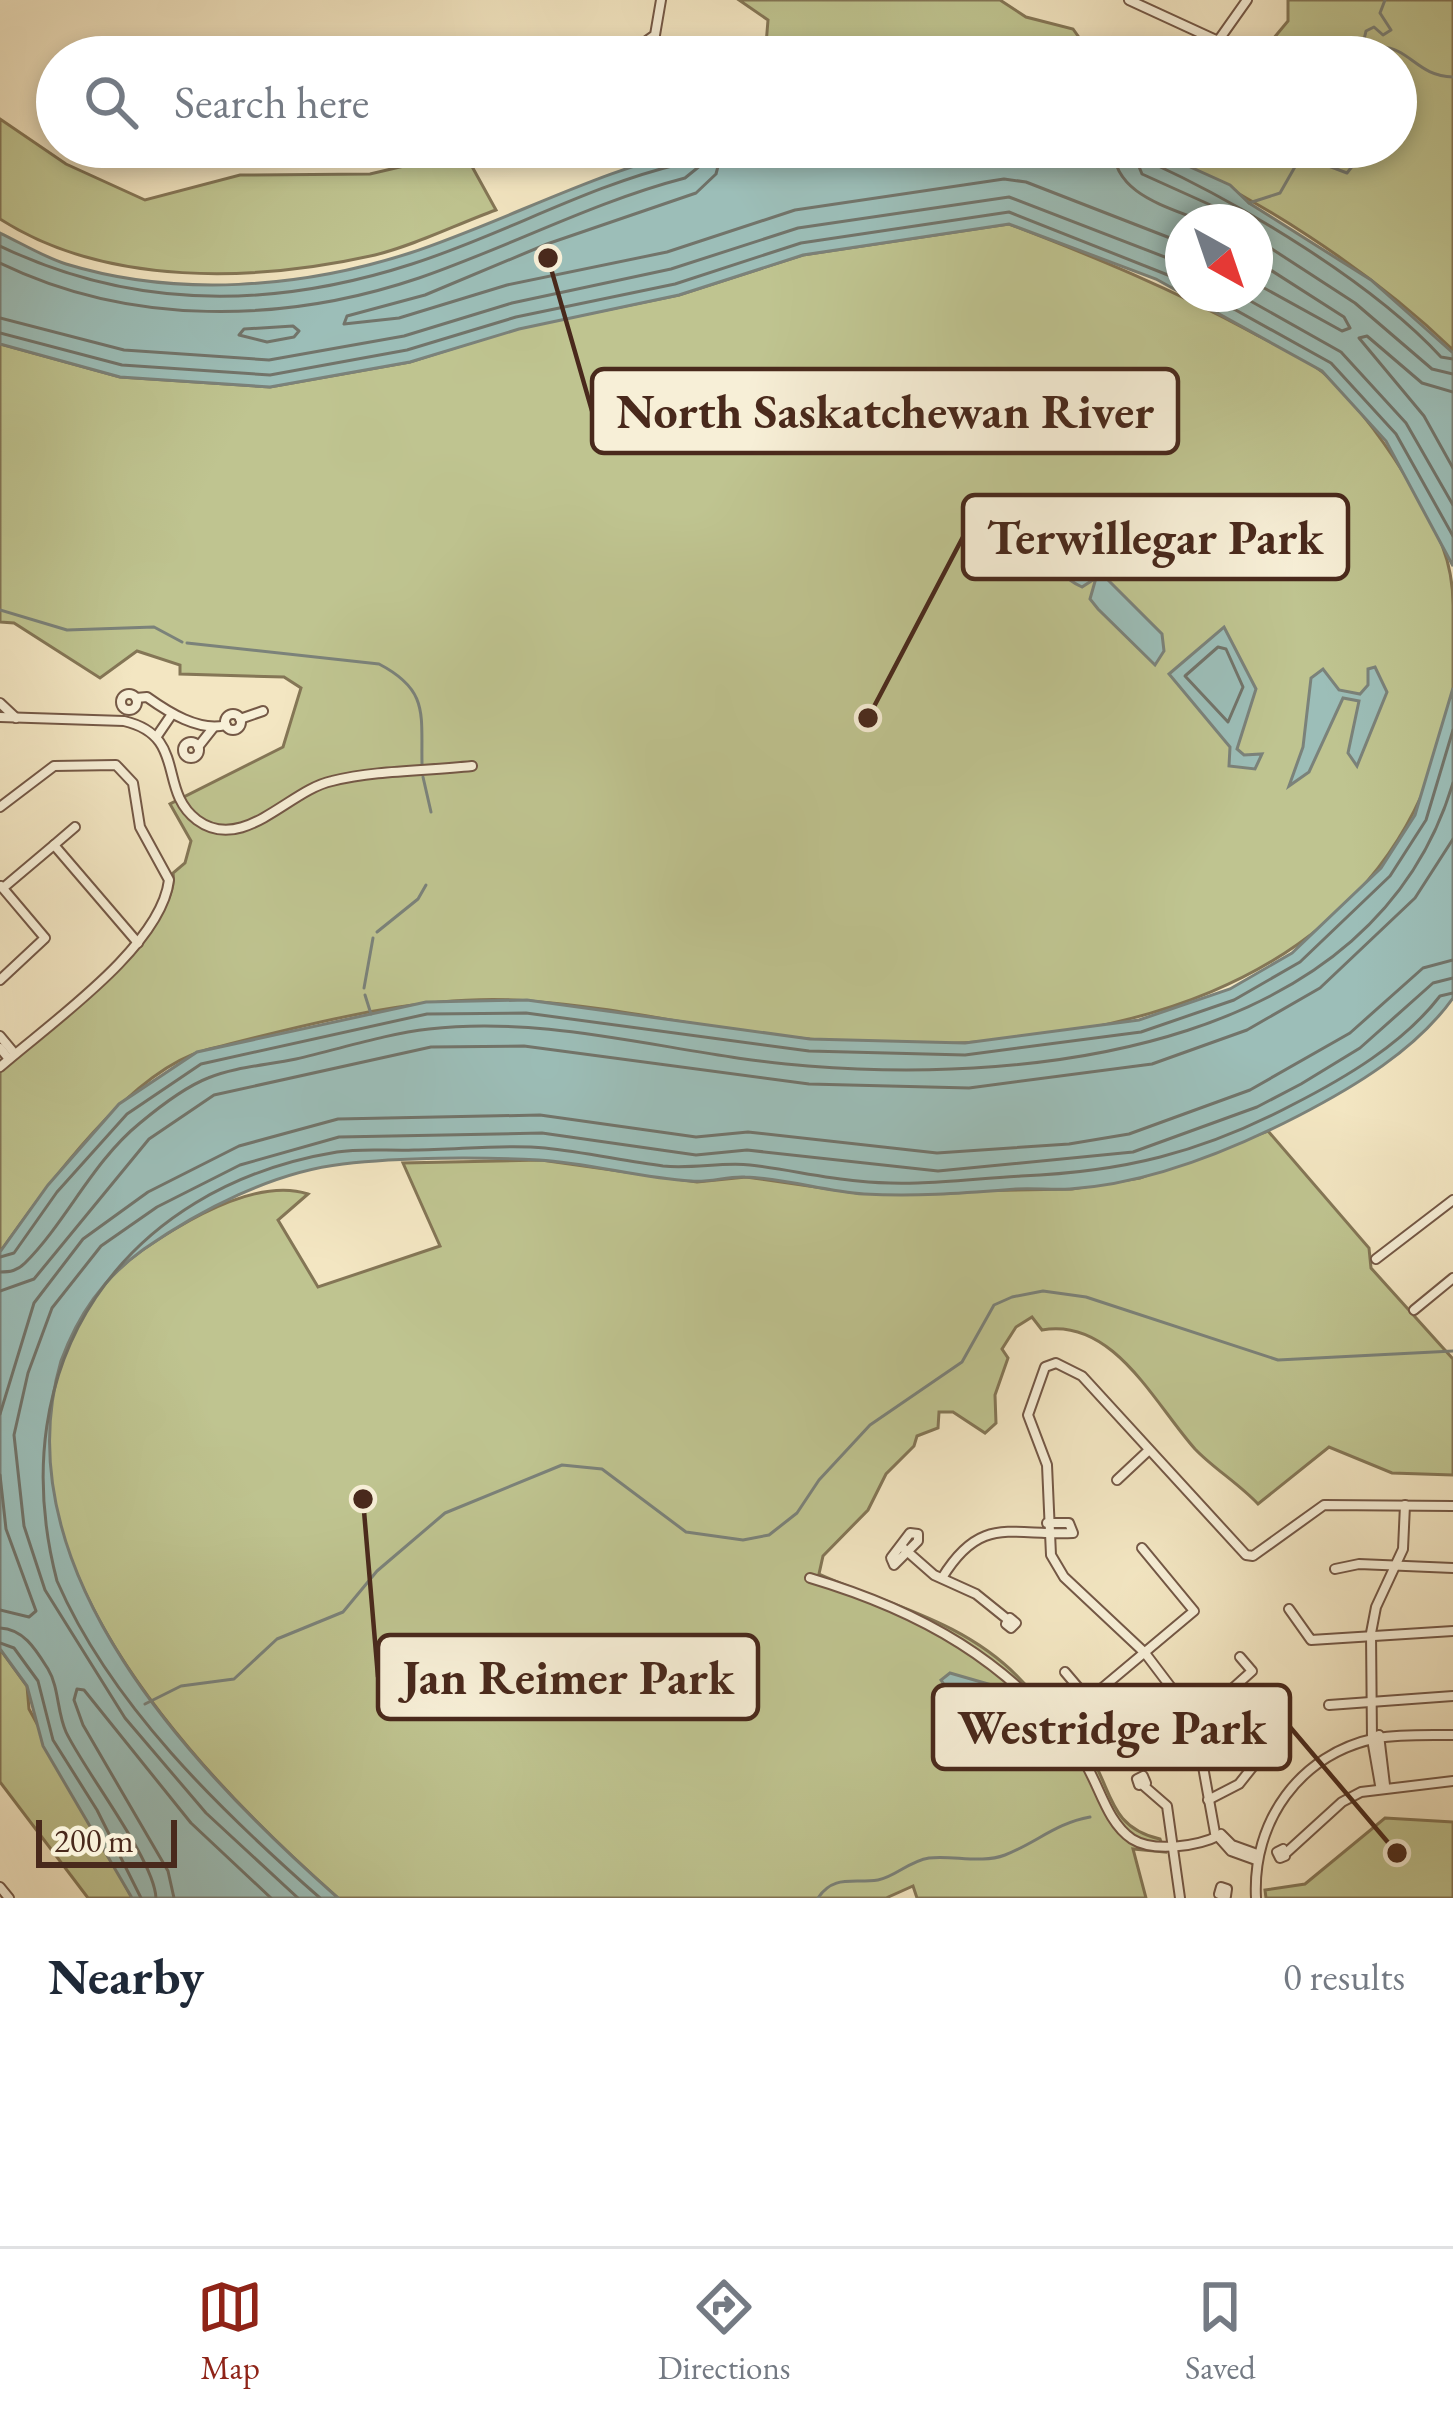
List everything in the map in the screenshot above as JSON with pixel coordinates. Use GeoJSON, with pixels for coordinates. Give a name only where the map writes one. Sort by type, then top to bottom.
{"type":"FeatureCollection","features":[{"type":"Feature","properties":{"kind":"street"},"geometry":{"type":"LineString","coordinates":[[654,36],[661,0]]}},
{"type":"Feature","properties":{"kind":"street"},"geometry":{"type":"LineString","coordinates":[[1129,0],[1158,5],[1210,36]]}},
{"type":"Feature","properties":{"kind":"street"},"geometry":{"type":"LineString","coordinates":[[1222,36],[1247,0]]}},
{"type":"Feature","properties":{"kind":"street"},"geometry":{"type":"LineString","coordinates":[[136,698],[147,697],[168,712],[213,728]]}},
{"type":"Feature","properties":{"kind":"street"},"geometry":{"type":"LineString","coordinates":[[0,703],[16,718]]}},
{"type":"Feature","properties":{"kind":"street"},"geometry":{"type":"LineString","coordinates":[[155,736],[164,733],[168,712]]}},
{"type":"Feature","properties":{"kind":"street"},"geometry":{"type":"LineString","coordinates":[[198,747],[231,715],[240,719],[263,712]]}},
{"type":"Feature","properties":{"kind":"street"},"geometry":{"type":"LineString","coordinates":[[0,717],[124,721],[155,736],[168,754],[184,807],[200,823],[223,830],[248,826],[326,782],[472,766]]}},
{"type":"Feature","properties":{"kind":"street"},"geometry":{"type":"LineString","coordinates":[[0,1066],[138,943],[164,899],[169,880],[140,827],[133,783],[124,770],[110,763],[60,764],[2,801]]}},
{"type":"Feature","properties":{"kind":"street"},"geometry":{"type":"LineString","coordinates":[[0,980],[46,938],[1,886],[75,827]]}},
{"type":"Feature","properties":{"kind":"street"},"geometry":{"type":"LineString","coordinates":[[54,845],[138,943]]}},
{"type":"Feature","properties":{"kind":"street"},"geometry":{"type":"LineString","coordinates":[[0,1036],[12,1056]]}},
{"type":"Feature","properties":{"kind":"street"},"geometry":{"type":"LineString","coordinates":[[0,1048],[12,1056]]}},
{"type":"Feature","properties":{"kind":"street"},"geometry":{"type":"LineString","coordinates":[[1376,1258],[1453,1200]]}},
{"type":"Feature","properties":{"kind":"street"},"geometry":{"type":"LineString","coordinates":[[1414,1310],[1449,1281],[1453,1293]]}},
{"type":"Feature","properties":{"kind":"street"},"geometry":{"type":"LineString","coordinates":[[1256,1857],[1218,1834],[1210,1817],[1191,1726],[1145,1653],[1064,1577],[1051,1555],[1047,1465],[1028,1415],[1032,1391],[1045,1367],[1056,1363],[1082,1376],[1246,1555],[1253,1556],[1324,1505],[1453,1506]]}},
{"type":"Feature","properties":{"kind":"street"},"geometry":{"type":"LineString","coordinates":[[1117,1480],[1149,1450]]}},
{"type":"Feature","properties":{"kind":"street"},"geometry":{"type":"LineString","coordinates":[[1383,1785],[1371,1633],[1376,1607],[1398,1566],[1405,1505]]}},
{"type":"Feature","properties":{"kind":"street"},"geometry":{"type":"LineString","coordinates":[[942,1577],[956,1556],[982,1535],[1047,1527]]}},
{"type":"Feature","properties":{"kind":"street"},"geometry":{"type":"LineString","coordinates":[[910,1533],[918,1534],[898,1565],[891,1563],[901,1546],[910,1533]]}},
{"type":"Feature","properties":{"kind":"street"},"geometry":{"type":"LineString","coordinates":[[901,1546],[942,1577],[986,1599],[1007,1619]]}},
{"type":"Feature","properties":{"kind":"street"},"geometry":{"type":"LineString","coordinates":[[1089,1700],[1194,1611],[1142,1548]]}},
{"type":"Feature","properties":{"kind":"street"},"geometry":{"type":"LineString","coordinates":[[1335,1568],[1453,1568]]}},
{"type":"Feature","properties":{"kind":"street"},"geometry":{"type":"LineString","coordinates":[[810,1579],[910,1613],[962,1640],[1009,1676],[1063,1733],[1127,1836],[1140,1844],[1173,1844],[1218,1834]]}},
{"type":"Feature","properties":{"kind":"street"},"geometry":{"type":"LineString","coordinates":[[1289,1609],[1311,1640],[1453,1631]]}},
{"type":"Feature","properties":{"kind":"street"},"geometry":{"type":"LineString","coordinates":[[1191,1726],[1252,1671],[1240,1658]]}},
{"type":"Feature","properties":{"kind":"street"},"geometry":{"type":"LineString","coordinates":[[1065,1672],[1105,1719]]}},
{"type":"Feature","properties":{"kind":"street"},"geometry":{"type":"LineString","coordinates":[[1329,1705],[1373,1698],[1453,1696]]}},
{"type":"Feature","properties":{"kind":"street"},"geometry":{"type":"LineString","coordinates":[[1256,1898],[1256,1857],[1276,1808],[1297,1782],[1336,1752],[1376,1738],[1453,1735]]}},
{"type":"Feature","properties":{"kind":"street"},"geometry":{"type":"LineString","coordinates":[[1208,1800],[1239,1784],[1270,1744]]}},
{"type":"Feature","properties":{"kind":"street"},"geometry":{"type":"LineString","coordinates":[[1286,1853],[1342,1802],[1383,1785],[1453,1781]]}},
{"type":"Feature","properties":{"kind":"street"},"geometry":{"type":"LineString","coordinates":[[1144,1786],[1167,1806],[1180,1898]]}},
{"type":"Feature","properties":{"kind":"street"},"geometry":{"type":"LineString","coordinates":[[0,1888],[9,1898]]}},
{"type":"Feature","properties":{"kind":"green space"},"geometry":{"type":"Polygon","coordinates":[[[739,0],[1000,0],[1026,17],[1073,29],[1078,36],[767,36],[768,20],[739,0]]]}},
{"type":"Feature","properties":{"kind":"green space"},"geometry":{"type":"Polygon","coordinates":[[[1288,0],[1453,0],[1453,350],[1347,262],[1273,214],[1273,204],[1256,204],[1188,168],[1417,168],[1417,36],[1276,36],[1288,21],[1288,0]]]}},
{"type":"Feature","properties":{"kind":"green space"},"geometry":{"type":"Polygon","coordinates":[[[0,119],[36,144],[36,168],[75,168],[145,200],[240,175],[473,168],[496,210],[375,255],[232,273],[182,273],[86,257],[0,219],[0,119]]]}},
{"type":"Feature","properties":{"kind":"green space"},"geometry":{"type":"Polygon","coordinates":[[[1009,224],[1165,289],[1165,312],[1213,312],[1327,376],[1364,417],[1423,506],[1442,546],[1453,605],[1453,690],[1421,796],[1368,881],[1297,945],[1212,992],[1116,1022],[1015,1039],[911,1044],[808,1039],[565,1004],[490,999],[366,1012],[206,1050],[177,1062],[118,1107],[64,1166],[0,1252],[0,1072],[105,980],[155,923],[170,896],[173,873],[185,863],[191,841],[170,804],[283,747],[301,688],[284,677],[180,674],[180,665],[137,651],[100,678],[14,623],[0,622],[0,344],[120,377],[270,387],[410,362],[518,328],[679,295],[803,255],[1009,224]]]}},
{"type":"Feature","properties":{"kind":"green space"},"geometry":{"type":"Polygon","coordinates":[[[1268,1131],[1369,1248],[1371,1268],[1453,1359],[1453,1475],[1392,1473],[1329,1447],[1258,1504],[1195,1449],[1111,1350],[1067,1329],[1042,1330],[1032,1317],[1016,1327],[1002,1349],[1008,1358],[995,1395],[996,1423],[985,1433],[953,1412],[939,1412],[938,1428],[917,1436],[914,1446],[886,1474],[868,1510],[823,1556],[819,1574],[950,1628],[1020,1679],[1083,1746],[1119,1814],[1142,1833],[1160,1839],[1165,1852],[1133,1849],[1146,1898],[917,1898],[913,1886],[886,1898],[338,1898],[229,1793],[174,1731],[125,1663],[85,1592],[58,1518],[48,1443],[58,1367],[81,1318],[101,1288],[141,1251],[178,1227],[243,1197],[288,1190],[308,1194],[278,1220],[318,1287],[440,1246],[403,1163],[541,1160],[697,1182],[746,1177],[857,1193],[1072,1189],[1140,1178],[1268,1131]]]}},
{"type":"Feature","properties":{"kind":"green space"},"geometry":{"type":"Polygon","coordinates":[[[0,1649],[27,1686],[29,1709],[132,1898],[88,1898],[0,1782],[0,1649]]]}},
{"type":"Feature","properties":{"kind":"green space"},"geometry":{"type":"Polygon","coordinates":[[[1385,1818],[1453,1822],[1453,1898],[1266,1898],[1265,1890],[1305,1884],[1385,1818]]]}},
{"type":"Feature","properties":{"kind":"water"},"geometry":{"type":"Polygon","coordinates":[[[632,168],[1192,168],[1230,185],[1251,204],[1165,204],[1165,284],[1009,224],[803,255],[679,295],[519,329],[410,362],[270,387],[120,377],[0,344],[0,233],[58,261],[108,275],[195,285],[283,281],[410,253],[632,168]]]}},
{"type":"Feature","properties":{"kind":"water"},"geometry":{"type":"Polygon","coordinates":[[[1273,218],[1371,280],[1453,353],[1453,566],[1386,441],[1322,371],[1215,312],[1273,312],[1273,218]]]}},
{"type":"Feature","properties":{"kind":"water"},"geometry":{"type":"Polygon","coordinates":[[[1062,534],[1162,634],[1164,651],[1155,665],[1090,599],[1096,578],[1082,587],[1043,553],[1037,539],[1062,534]]]}},
{"type":"Feature","properties":{"kind":"water"},"geometry":{"type":"Polygon","coordinates":[[[1224,627],[1256,689],[1237,749],[1244,755],[1262,754],[1255,769],[1229,766],[1230,747],[1169,674],[1224,627]]]}},
{"type":"Feature","properties":{"kind":"water"},"geometry":{"type":"Polygon","coordinates":[[[1375,667],[1387,692],[1357,766],[1348,753],[1359,701],[1343,698],[1309,772],[1289,786],[1303,747],[1311,678],[1323,669],[1339,690],[1360,694],[1368,685],[1368,669],[1375,667]]]}},
{"type":"Feature","properties":{"kind":"water"},"geometry":{"type":"Polygon","coordinates":[[[1453,688],[1453,998],[1383,1066],[1319,1105],[1245,1141],[1158,1173],[1099,1186],[921,1195],[849,1192],[760,1178],[672,1179],[539,1160],[441,1158],[343,1164],[290,1175],[238,1195],[166,1234],[116,1272],[84,1313],[61,1361],[50,1439],[59,1516],[84,1590],[123,1661],[172,1728],[226,1791],[338,1898],[132,1898],[43,1746],[27,1686],[0,1649],[0,1252],[48,1185],[119,1104],[197,1052],[426,1002],[527,1000],[810,1039],[965,1043],[1139,1020],[1230,989],[1292,953],[1381,868],[1415,815],[1453,688]]]}},
{"type":"Feature","properties":{"kind":"water"},"geometry":{"type":"Polygon","coordinates":[[[950,1673],[1002,1688],[1005,1704],[963,1721],[946,1697],[949,1692],[941,1680],[950,1673]]]}},
{"type":"Feature","properties":{"kind":"waterway"},"geometry":{"type":"LineString","coordinates":[[1365,36],[1374,27],[1383,35],[1391,30],[1380,13],[1385,0]]}},
{"type":"Feature","properties":{"kind":"waterway"},"geometry":{"type":"LineString","coordinates":[[1417,63],[1453,77]]}},
{"type":"Feature","properties":{"kind":"waterway"},"geometry":{"type":"LineString","coordinates":[[1249,203],[1280,193],[1294,168]]}},
{"type":"Feature","properties":{"kind":"waterway"},"geometry":{"type":"LineString","coordinates":[[1334,168],[1347,173],[1351,168]]}},
{"type":"Feature","properties":{"kind":"waterway"},"geometry":{"type":"LineString","coordinates":[[0,610],[67,630],[154,627],[182,642]]}},
{"type":"Feature","properties":{"kind":"waterway"},"geometry":{"type":"LineString","coordinates":[[187,643],[379,664],[407,684],[419,705],[422,764]]}},
{"type":"Feature","properties":{"kind":"waterway"},"geometry":{"type":"LineString","coordinates":[[423,777],[431,812]]}},
{"type":"Feature","properties":{"kind":"waterway"},"geometry":{"type":"LineString","coordinates":[[377,932],[418,899],[426,885]]}},
{"type":"Feature","properties":{"kind":"waterway"},"geometry":{"type":"LineString","coordinates":[[364,988],[373,938]]}},
{"type":"Feature","properties":{"kind":"waterway"},"geometry":{"type":"LineString","coordinates":[[365,995],[371,1014]]}},
{"type":"Feature","properties":{"kind":"waterway"},"geometry":{"type":"LineString","coordinates":[[145,1704],[181,1686],[234,1679],[277,1639],[343,1612],[377,1571],[445,1513],[562,1465],[602,1469],[686,1532],[743,1540],[769,1535],[797,1513],[819,1480],[870,1425],[962,1362],[994,1305],[1012,1297],[1043,1291],[1086,1297],[1278,1360],[1453,1351]]}},
{"type":"Feature","properties":{"kind":"waterway"},"geometry":{"type":"LineString","coordinates":[[818,1898],[838,1883],[884,1878],[929,1858],[1005,1855],[1090,1817]]}},
{"type":"Feature","properties":{"kind":"place","name":"North Saskatchewan River"},"geometry":{"type":"Point","coordinates":[548,258]}},
{"type":"Feature","properties":{"kind":"place","name":"Terwillegar Park"},"geometry":{"type":"Point","coordinates":[868,718]}},
{"type":"Feature","properties":{"kind":"place","name":"Jan Reimer Park"},"geometry":{"type":"Point","coordinates":[363,1499]}},
{"type":"Feature","properties":{"kind":"place","name":"Westridge Park"},"geometry":{"type":"Point","coordinates":[1397,1853]}}]}
